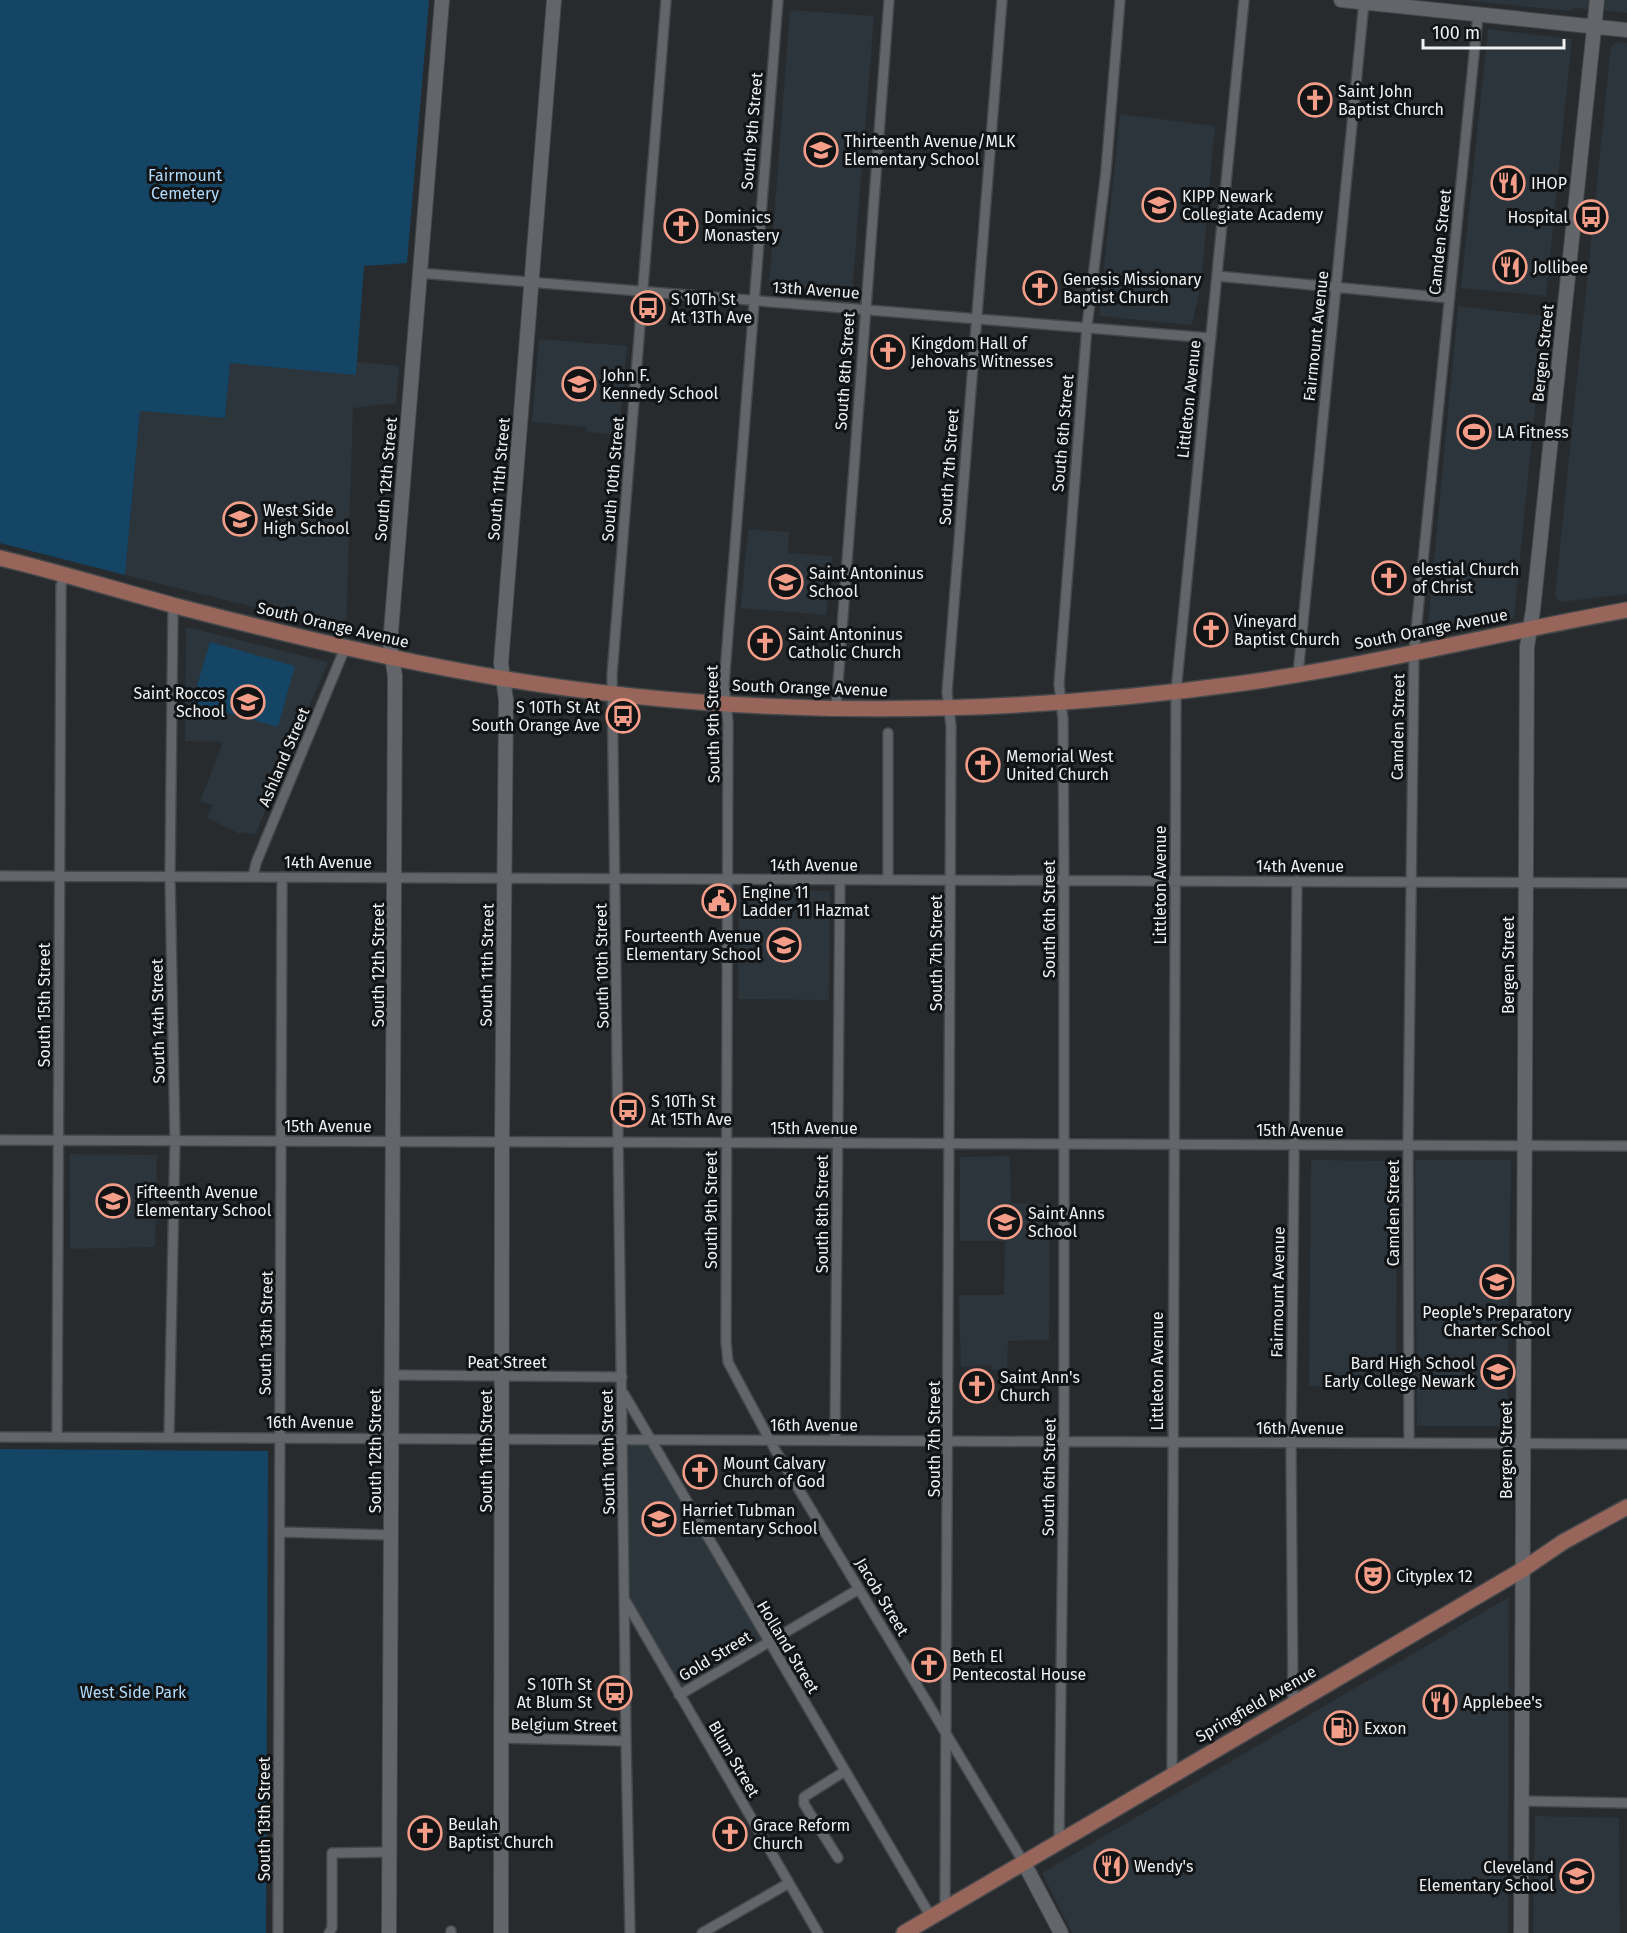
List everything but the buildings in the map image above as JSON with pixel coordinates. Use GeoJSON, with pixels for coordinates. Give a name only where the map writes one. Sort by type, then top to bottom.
{"type":"FeatureCollection","features":[{"type":"Feature","properties":{"kind":"main road","name":"South Orange Avenue"},"geometry":{"type":"LineString","coordinates":[[0,558],[345,648],[502,679],[726,704],[836,709],[949,709],[1176,691],[1298,674],[1627,610]]}},
{"type":"Feature","properties":{"kind":"main road","name":"Springfield Avenue"},"geometry":{"type":"LineString","coordinates":[[904,1933],[1522,1570],[1563,1542],[1627,1507]]}},
{"type":"Feature","properties":{"kind":"street","name":"South 12th Street"},"geometry":{"type":"LineString","coordinates":[[389,1933],[395,878],[393,599],[441,0]]}},
{"type":"Feature","properties":{"kind":"street","name":"South 11th Street"},"geometry":{"type":"LineString","coordinates":[[501,1933],[502,1142],[506,700],[501,663],[554,0]]}},
{"type":"Feature","properties":{"kind":"street","name":"South 10th Street"},"geometry":{"type":"LineString","coordinates":[[630,1933],[612,675],[666,0]]}},
{"type":"Feature","properties":{"kind":"street","name":"South 9th Street"},"geometry":{"type":"LineString","coordinates":[[770,1439],[728,1362],[729,879],[728,722],[724,685],[778,0]]}},
{"type":"Feature","properties":{"kind":"street","name":"South 8th Street"},"geometry":{"type":"LineString","coordinates":[[836,709],[864,309],[889,0]]}},
{"type":"Feature","properties":{"kind":"street","name":"South 7th Street"},"geometry":{"type":"LineString","coordinates":[[945,1909],[948,1736],[951,881],[947,692],[1002,0]]}},
{"type":"Feature","properties":{"kind":"street","name":"South 6th Street"},"geometry":{"type":"LineString","coordinates":[[1059,1842],[1064,1442],[1064,881],[1063,719],[1059,684],[1087,326],[1106,171],[1120,0]]}},
{"type":"Feature","properties":{"kind":"street","name":"Littleton Avenue"},"geometry":{"type":"LineString","coordinates":[[1172,1774],[1171,1442],[1176,691],[1244,0]]}},
{"type":"Feature","properties":{"kind":"street"},"geometry":{"type":"LineString","coordinates":[[1341,0],[1627,30]]}},
{"type":"Feature","properties":{"kind":"street","name":"Bergen Street"},"geometry":{"type":"LineString","coordinates":[[1521,1933],[1526,664],[1596,0]]}},
{"type":"Feature","properties":{"kind":"street","name":"Fairmount Avenue"},"geometry":{"type":"LineString","coordinates":[[1298,674],[1364,2]]}},
{"type":"Feature","properties":{"kind":"street","name":"Camden Street"},"geometry":{"type":"LineString","coordinates":[[1409,1443],[1408,1145],[1414,651],[1478,15]]}},
{"type":"Feature","properties":{"kind":"street","name":"13th Avenue"},"geometry":{"type":"LineString","coordinates":[[420,273],[1087,326],[1210,338]]}},
{"type":"Feature","properties":{"kind":"street"},"geometry":{"type":"LineString","coordinates":[[1217,276],[1449,298]]}},
{"type":"Feature","properties":{"kind":"street","name":"South 15th Street"},"geometry":{"type":"LineString","coordinates":[[57,1437],[61,586],[64,574]]}},
{"type":"Feature","properties":{"kind":"street","name":"South 14th Street"},"geometry":{"type":"LineString","coordinates":[[169,1437],[175,1140],[170,877],[174,605]]}},
{"type":"Feature","properties":{"kind":"street","name":"Ashland Street"},"geometry":{"type":"LineString","coordinates":[[253,877],[256,863],[345,648]]}},
{"type":"Feature","properties":{"kind":"street"},"geometry":{"type":"LineString","coordinates":[[888,733],[888,880]]}},
{"type":"Feature","properties":{"kind":"street","name":"14th Avenue"},"geometry":{"type":"LineString","coordinates":[[0,876],[1627,883]]}},
{"type":"Feature","properties":{"kind":"street","name":"South 13th Street"},"geometry":{"type":"LineString","coordinates":[[278,1933],[283,1141],[282,877]]}},
{"type":"Feature","properties":{"kind":"street","name":"South 8th Street"},"geometry":{"type":"LineString","coordinates":[[835,1440],[840,880]]}},
{"type":"Feature","properties":{"kind":"street","name":"Fairmount Avenue"},"geometry":{"type":"LineString","coordinates":[[1293,1703],[1291,1443],[1297,881]]}},
{"type":"Feature","properties":{"kind":"street","name":"15th Avenue"},"geometry":{"type":"LineString","coordinates":[[0,1140],[1627,1146]]}},
{"type":"Feature","properties":{"kind":"street","name":"Peat Street"},"geometry":{"type":"LineString","coordinates":[[392,1375],[622,1377]]}},
{"type":"Feature","properties":{"kind":"street","name":"Holland Street"},"geometry":{"type":"LineString","coordinates":[[622,1391],[648,1439],[931,1917]]}},
{"type":"Feature","properties":{"kind":"street","name":"16th Avenue"},"geometry":{"type":"LineString","coordinates":[[0,1437],[1627,1444]]}},
{"type":"Feature","properties":{"kind":"street","name":"Jacob Street"},"geometry":{"type":"LineString","coordinates":[[770,1439],[1024,1863]]}},
{"type":"Feature","properties":{"kind":"street"},"geometry":{"type":"LineString","coordinates":[[280,1532],[390,1535]]}},
{"type":"Feature","properties":{"kind":"street","name":"Gold Street"},"geometry":{"type":"LineString","coordinates":[[679,1695],[859,1589]]}},
{"type":"Feature","properties":{"kind":"street","name":"Blum Street"},"geometry":{"type":"LineString","coordinates":[[624,1600],[818,1933]]}},
{"type":"Feature","properties":{"kind":"street","name":"Belgium Street"},"geometry":{"type":"LineString","coordinates":[[502,1738],[626,1741]]}},
{"type":"Feature","properties":{"kind":"street"},"geometry":{"type":"LineString","coordinates":[[838,1858],[804,1804],[804,1797],[845,1771]]}},
{"type":"Feature","properties":{"kind":"street"},"geometry":{"type":"LineString","coordinates":[[1521,1800],[1627,1803]]}},
{"type":"Feature","properties":{"kind":"street"},"geometry":{"type":"LineString","coordinates":[[329,1933],[332,1928],[332,1853],[389,1852]]}},
{"type":"Feature","properties":{"kind":"street"},"geometry":{"type":"LineString","coordinates":[[1024,1863],[1061,1933]]}},
{"type":"Feature","properties":{"kind":"street"},"geometry":{"type":"LineString","coordinates":[[702,1933],[789,1882]]}},
{"type":"Feature","properties":{"kind":"shaded area"},"geometry":{"type":"Polygon","coordinates":[[[1463,0],[1627,0],[1627,13],[1575,8],[1569,11],[1463,0]]]}},
{"type":"Feature","properties":{"kind":"shaded area","name":"Thirteenth Avenue/MLK Elementary School"},"geometry":{"type":"Polygon","coordinates":[[[790,10],[874,16],[852,292],[769,285],[790,10]]]}},
{"type":"Feature","properties":{"kind":"shaded area"},"geometry":{"type":"Polygon","coordinates":[[[1488,29],[1572,39],[1546,296],[1461,288],[1488,29]]]}},
{"type":"Feature","properties":{"kind":"shaded area"},"geometry":{"type":"Polygon","coordinates":[[[1617,42],[1627,43],[1627,594],[1560,602],[1555,597],[1609,64],[1611,46],[1617,42]]]}},
{"type":"Feature","properties":{"kind":"shaded area","name":"KIPP Newark Collegiate Academy"},"geometry":{"type":"Polygon","coordinates":[[[1120,114],[1215,126],[1201,284],[1192,325],[1099,316],[1120,114]]]}},
{"type":"Feature","properties":{"kind":"shaded area"},"geometry":{"type":"Polygon","coordinates":[[[1458,306],[1544,316],[1514,619],[1427,634],[1458,306]]]}},
{"type":"Feature","properties":{"kind":"shaded area","name":"John F. Kennedy School"},"geometry":{"type":"Polygon","coordinates":[[[539,339],[627,346],[619,435],[587,432],[587,427],[532,422],[539,339]]]}},
{"type":"Feature","properties":{"kind":"shaded area","name":"West Side High School"},"geometry":{"type":"Polygon","coordinates":[[[357,362],[399,366],[396,403],[353,408],[346,630],[125,575],[140,411],[225,418],[230,363],[356,374],[357,362]]]}},
{"type":"Feature","properties":{"kind":"shaded area","name":"Saint Antoninus School"},"geometry":{"type":"Polygon","coordinates":[[[748,529],[789,532],[788,553],[832,556],[826,615],[741,608],[748,529]]]}},
{"type":"Feature","properties":{"kind":"shaded area","name":"Saint Roccos School"},"geometry":{"type":"Polygon","coordinates":[[[186,627],[328,662],[255,835],[243,832],[240,834],[207,818],[213,805],[200,801],[223,742],[185,741],[186,627]]]}},
{"type":"Feature","properties":{"kind":"shaded area","name":"Fourteenth Avenue Elementary School"},"geometry":{"type":"Polygon","coordinates":[[[739,890],[830,891],[829,1000],[738,999],[739,890]]]}},
{"type":"Feature","properties":{"kind":"shaded area","name":"Fifteenth Avenue Elementary School"},"geometry":{"type":"Polygon","coordinates":[[[70,1154],[157,1155],[155,1247],[70,1249],[70,1154]]]}},
{"type":"Feature","properties":{"kind":"shaded area"},"geometry":{"type":"Polygon","coordinates":[[[1010,1156],[1011,1203],[1050,1204],[1049,1340],[1008,1341],[1007,1369],[992,1370],[991,1365],[961,1367],[959,1295],[1004,1295],[1005,1241],[960,1241],[960,1157],[1010,1156]]]}},
{"type":"Feature","properties":{"kind":"shaded area"},"geometry":{"type":"Polygon","coordinates":[[[1311,1160],[1397,1161],[1396,1388],[1309,1386],[1311,1160]]]}},
{"type":"Feature","properties":{"kind":"shaded area"},"geometry":{"type":"Polygon","coordinates":[[[1415,1160],[1511,1160],[1507,1426],[1417,1426],[1415,1160]]]}},
{"type":"Feature","properties":{"kind":"shaded area","name":"Harriet Tubman Elementary School"},"geometry":{"type":"Polygon","coordinates":[[[624,1440],[647,1440],[767,1642],[680,1693],[626,1599],[624,1440]]]}},
{"type":"Feature","properties":{"kind":"shaded area"},"geometry":{"type":"Polygon","coordinates":[[[1509,1597],[1508,1933],[1072,1933],[1042,1873],[1509,1597]]]}},
{"type":"Feature","properties":{"kind":"shaded area","name":"Cleveland Elementary School"},"geometry":{"type":"Polygon","coordinates":[[[1535,1816],[1619,1818],[1620,1933],[1533,1933],[1535,1816]]]}},
{"type":"Feature","properties":{"kind":"green space","name":"Fairmount Cemetery"},"geometry":{"type":"Polygon","coordinates":[[[0,0],[429,0],[407,263],[364,266],[356,375],[230,363],[225,418],[140,411],[125,575],[0,543],[0,0]]]}},
{"type":"Feature","properties":{"kind":"green space"},"geometry":{"type":"Polygon","coordinates":[[[210,642],[295,666],[278,727],[192,703],[210,642]]]}},
{"type":"Feature","properties":{"kind":"green space","name":"West Side Park"},"geometry":{"type":"Polygon","coordinates":[[[0,1449],[268,1451],[266,1933],[0,1933],[0,1449]]]}},
{"type":"Feature","properties":{"kind":"place","name":"Saint John Baptist Church"},"geometry":{"type":"Point","coordinates":[1315,100]}},
{"type":"Feature","properties":{"kind":"place","name":"Thirteenth Avenue/MLK Elementary School"},"geometry":{"type":"Point","coordinates":[821,150]}},
{"type":"Feature","properties":{"kind":"place","name":"IHOP"},"geometry":{"type":"Point","coordinates":[1508,183]}},
{"type":"Feature","properties":{"kind":"place","name":"KIPP Newark Collegiate Academy"},"geometry":{"type":"Point","coordinates":[1159,205]}},
{"type":"Feature","properties":{"kind":"place","name":"Hospital"},"geometry":{"type":"Point","coordinates":[1591,217]}},
{"type":"Feature","properties":{"kind":"place","name":"Dominics Monastery"},"geometry":{"type":"Point","coordinates":[681,226]}},
{"type":"Feature","properties":{"kind":"place","name":"Jollibee"},"geometry":{"type":"Point","coordinates":[1510,267]}},
{"type":"Feature","properties":{"kind":"place","name":"Genesis Missionary Baptist Church"},"geometry":{"type":"Point","coordinates":[1040,288]}},
{"type":"Feature","properties":{"kind":"place","name":"S 10Th St At 13Th Ave"},"geometry":{"type":"Point","coordinates":[648,308]}},
{"type":"Feature","properties":{"kind":"place","name":"Kingdom Hall of Jehovahs Witnesses"},"geometry":{"type":"Point","coordinates":[888,352]}},
{"type":"Feature","properties":{"kind":"place","name":"John F. Kennedy School"},"geometry":{"type":"Point","coordinates":[579,384]}},
{"type":"Feature","properties":{"kind":"place","name":"LA Fitness"},"geometry":{"type":"Point","coordinates":[1474,432]}},
{"type":"Feature","properties":{"kind":"place","name":"West Side High School"},"geometry":{"type":"Point","coordinates":[240,519]}},
{"type":"Feature","properties":{"kind":"place","name":"elestial Church of Christ"},"geometry":{"type":"Point","coordinates":[1389,578]}},
{"type":"Feature","properties":{"kind":"place","name":"Saint Antoninus School"},"geometry":{"type":"Point","coordinates":[786,582]}},
{"type":"Feature","properties":{"kind":"place","name":"Vineyard Baptist Church"},"geometry":{"type":"Point","coordinates":[1211,630]}},
{"type":"Feature","properties":{"kind":"place","name":"Saint Antoninus Catholic Church"},"geometry":{"type":"Point","coordinates":[765,643]}},
{"type":"Feature","properties":{"kind":"place","name":"Saint Roccos School"},"geometry":{"type":"Point","coordinates":[248,702]}},
{"type":"Feature","properties":{"kind":"place","name":"S 10Th St At South Orange Ave"},"geometry":{"type":"Point","coordinates":[623,716]}},
{"type":"Feature","properties":{"kind":"place","name":"Memorial West United Church"},"geometry":{"type":"Point","coordinates":[983,765]}},
{"type":"Feature","properties":{"kind":"place","name":"Engine 11 Ladder 11 Hazmat"},"geometry":{"type":"Point","coordinates":[719,901]}},
{"type":"Feature","properties":{"kind":"place","name":"Fourteenth Avenue Elementary School"},"geometry":{"type":"Point","coordinates":[784,945]}},
{"type":"Feature","properties":{"kind":"place","name":"S 10Th St At 15Th Ave"},"geometry":{"type":"Point","coordinates":[628,1110]}},
{"type":"Feature","properties":{"kind":"place","name":"Fifteenth Avenue Elementary School"},"geometry":{"type":"Point","coordinates":[113,1201]}},
{"type":"Feature","properties":{"kind":"place","name":"Saint Anns School"},"geometry":{"type":"Point","coordinates":[1005,1222]}},
{"type":"Feature","properties":{"kind":"place","name":"People's Preparatory Charter School"},"geometry":{"type":"Point","coordinates":[1497,1282]}},
{"type":"Feature","properties":{"kind":"place","name":"Bard High School Early College Newark"},"geometry":{"type":"Point","coordinates":[1498,1372]}},
{"type":"Feature","properties":{"kind":"place","name":"Saint Ann's Church"},"geometry":{"type":"Point","coordinates":[977,1386]}},
{"type":"Feature","properties":{"kind":"place","name":"Mount Calvary Church of God"},"geometry":{"type":"Point","coordinates":[700,1472]}},
{"type":"Feature","properties":{"kind":"place","name":"Harriet Tubman Elementary School"},"geometry":{"type":"Point","coordinates":[659,1519]}},
{"type":"Feature","properties":{"kind":"place","name":"Cityplex 12"},"geometry":{"type":"Point","coordinates":[1373,1576]}},
{"type":"Feature","properties":{"kind":"place","name":"Beth El Pentecostal House"},"geometry":{"type":"Point","coordinates":[929,1665]}},
{"type":"Feature","properties":{"kind":"place","name":"S 10Th St At Blum St"},"geometry":{"type":"Point","coordinates":[615,1693]}},
{"type":"Feature","properties":{"kind":"place","name":"Applebee's"},"geometry":{"type":"Point","coordinates":[1440,1702]}},
{"type":"Feature","properties":{"kind":"place","name":"Exxon"},"geometry":{"type":"Point","coordinates":[1341,1728]}},
{"type":"Feature","properties":{"kind":"place","name":"Beulah Baptist Church"},"geometry":{"type":"Point","coordinates":[425,1833]}},
{"type":"Feature","properties":{"kind":"place","name":"Grace Reform Church"},"geometry":{"type":"Point","coordinates":[730,1834]}},
{"type":"Feature","properties":{"kind":"place","name":"Wendy's"},"geometry":{"type":"Point","coordinates":[1111,1866]}},
{"type":"Feature","properties":{"kind":"place","name":"Cleveland Elementary School"},"geometry":{"type":"Point","coordinates":[1577,1876]}}]}
